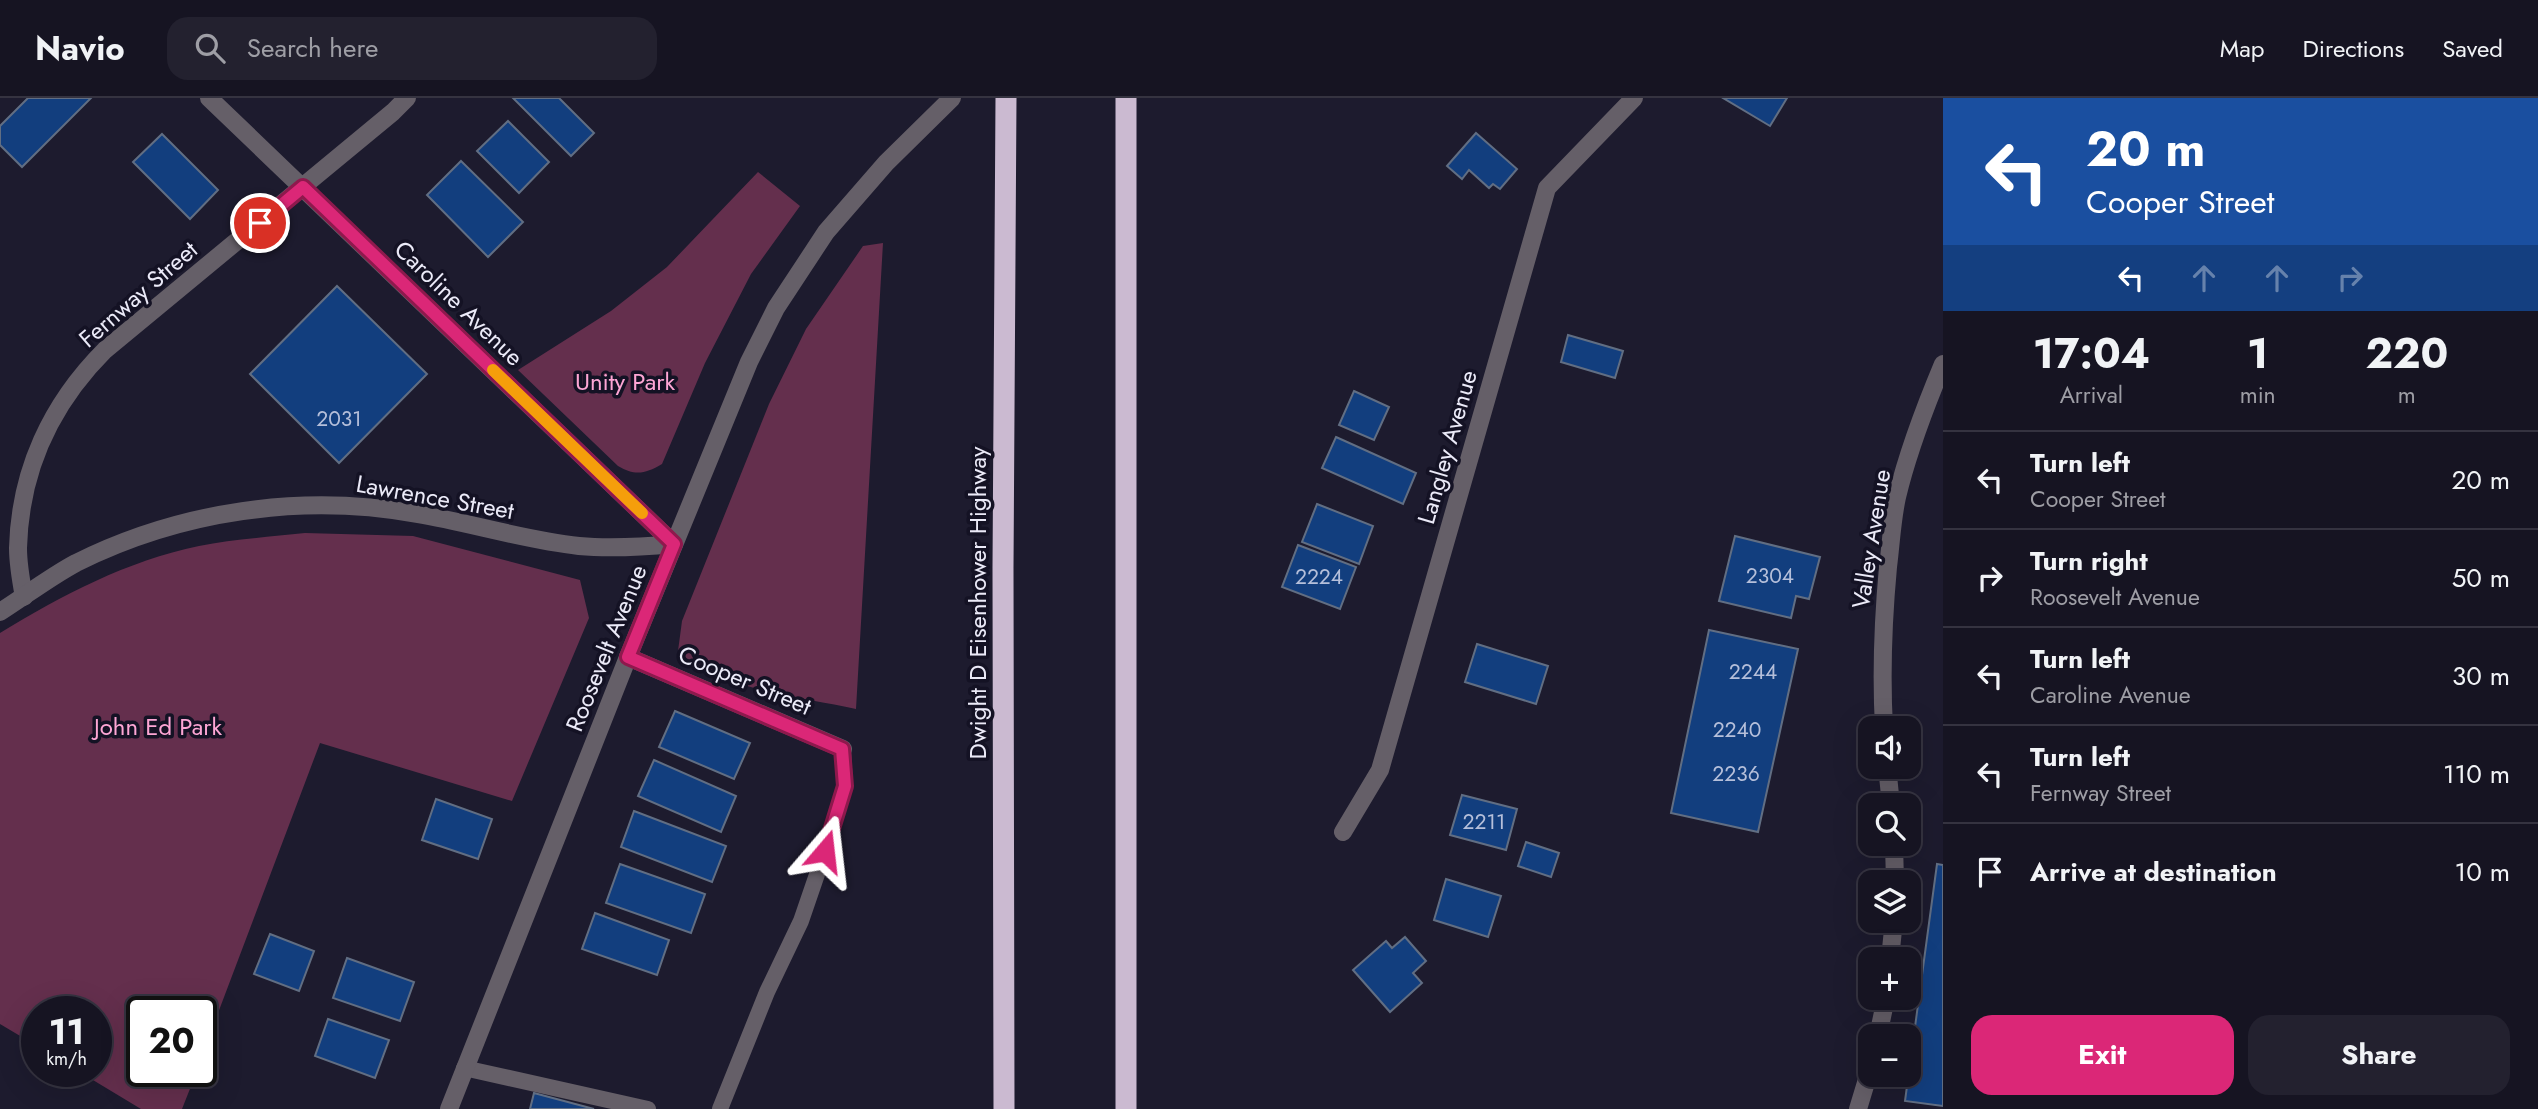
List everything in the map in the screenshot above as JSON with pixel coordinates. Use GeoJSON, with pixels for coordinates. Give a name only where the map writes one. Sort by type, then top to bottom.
{"type":"FeatureCollection","features":[{"type":"Feature","properties":{"kind":"highway","name":"Dwight D Eisenhower Highway"},"geometry":{"type":"LineString","coordinates":[[1004,1109],[1006,98]]}},
{"type":"Feature","properties":{"kind":"highway"},"geometry":{"type":"LineString","coordinates":[[1126,106],[1126,1109]]}},
{"type":"Feature","properties":{"kind":"street","name":"Caroline Avenue"},"geometry":{"type":"LineString","coordinates":[[209,98],[674,544]]}},
{"type":"Feature","properties":{"kind":"street","name":"Fernway Street"},"geometry":{"type":"LineString","coordinates":[[24,597],[18,550],[24,491],[43,435],[66,395],[105,350],[407,98]]}},
{"type":"Feature","properties":{"kind":"street","name":"Roosevelt Avenue"},"geometry":{"type":"LineString","coordinates":[[449,1109],[674,544],[749,362],[776,307],[826,232],[886,163],[952,98]]}},
{"type":"Feature","properties":{"kind":"street","name":"Langley Avenue"},"geometry":{"type":"LineString","coordinates":[[1343,832],[1380,771],[1547,188],[1634,98]]}},
{"type":"Feature","properties":{"kind":"street","name":"Valley Avenue"},"geometry":{"type":"LineString","coordinates":[[1883,716],[1883,623],[1895,513],[1913,443],[1943,365]]}},
{"type":"Feature","properties":{"kind":"street","name":"Lawrence Street"},"geometry":{"type":"LineString","coordinates":[[0,612],[73,565],[141,535],[228,513],[258,509],[331,505],[361,507],[410,512],[527,538],[579,546],[628,548],[674,544]]}},
{"type":"Feature","properties":{"kind":"street","name":"Cooper Street"},"geometry":{"type":"LineString","coordinates":[[628,657],[842,749]]}},
{"type":"Feature","properties":{"kind":"street"},"geometry":{"type":"LineString","coordinates":[[1858,1109],[1865,1087]]}},
{"type":"Feature","properties":{"kind":"lane"},"geometry":{"type":"LineString","coordinates":[[720,1109],[767,992],[801,921],[825,851],[845,786],[842,749]]}},
{"type":"Feature","properties":{"kind":"lane"},"geometry":{"type":"LineString","coordinates":[[464,1069],[648,1109]]}},
{"type":"Feature","properties":{"kind":"green space","name":"Unity Park"},"geometry":{"type":"Polygon","coordinates":[[[758,172],[800,206],[751,274],[705,363],[662,464],[640,472],[624,469],[518,370],[611,311],[667,267],[758,172]]]}},
{"type":"Feature","properties":{"kind":"green space"},"geometry":{"type":"Polygon","coordinates":[[[883,243],[856,709],[787,696],[738,683],[695,664],[678,651],[682,621],[769,404],[806,329],[863,246],[883,243]]]}},
{"type":"Feature","properties":{"kind":"green space","name":"John Ed Park"},"geometry":{"type":"Polygon","coordinates":[[[305,533],[413,536],[580,580],[589,618],[512,801],[320,743],[217,1016],[217,996],[126,996],[126,1087],[191,1087],[182,1109],[141,1109],[105,1087],[112,1087],[112,996],[21,996],[21,1036],[0,1024],[0,633],[47,605],[121,570],[172,552],[238,540],[305,533]]]}},
{"type":"Feature","properties":{"kind":"building"},"geometry":{"type":"Polygon","coordinates":[[[28,98],[91,98],[22,167],[0,145],[0,126],[28,98]]]}},
{"type":"Feature","properties":{"kind":"building"},"geometry":{"type":"Polygon","coordinates":[[[513,98],[559,98],[594,133],[571,156],[513,98]]]}},
{"type":"Feature","properties":{"kind":"building"},"geometry":{"type":"Polygon","coordinates":[[[1723,98],[1787,98],[1770,126],[1723,98]]]}},
{"type":"Feature","properties":{"kind":"building"},"geometry":{"type":"Polygon","coordinates":[[[508,121],[549,162],[519,193],[477,151],[508,121]]]}},
{"type":"Feature","properties":{"kind":"building"},"geometry":{"type":"Polygon","coordinates":[[[1476,133],[1517,169],[1500,189],[1493,184],[1489,188],[1469,170],[1462,179],[1447,166],[1476,133]]]}},
{"type":"Feature","properties":{"kind":"building"},"geometry":{"type":"Polygon","coordinates":[[[162,134],[218,190],[190,219],[133,162],[162,134]]]}},
{"type":"Feature","properties":{"kind":"building"},"geometry":{"type":"Polygon","coordinates":[[[461,161],[523,222],[488,257],[427,195],[461,161]]]}},
{"type":"Feature","properties":{"kind":"building"},"geometry":{"type":"Polygon","coordinates":[[[337,286],[427,374],[339,463],[250,374],[337,286]]]}},
{"type":"Feature","properties":{"kind":"building"},"geometry":{"type":"Polygon","coordinates":[[[1568,335],[1623,351],[1615,378],[1561,362],[1568,335]]]}},
{"type":"Feature","properties":{"kind":"building"},"geometry":{"type":"Polygon","coordinates":[[[1354,391],[1389,407],[1374,440],[1339,425],[1354,391]]]}},
{"type":"Feature","properties":{"kind":"building"},"geometry":{"type":"Polygon","coordinates":[[[1336,437],[1416,473],[1403,504],[1322,468],[1336,437]]]}},
{"type":"Feature","properties":{"kind":"building"},"geometry":{"type":"Polygon","coordinates":[[[1317,504],[1373,526],[1359,564],[1302,542],[1317,504]]]}},
{"type":"Feature","properties":{"kind":"building"},"geometry":{"type":"Polygon","coordinates":[[[1735,536],[1820,557],[1809,599],[1796,596],[1791,618],[1719,601],[1735,536]]]}},
{"type":"Feature","properties":{"kind":"building"},"geometry":{"type":"Polygon","coordinates":[[[1298,545],[1356,567],[1340,609],[1282,587],[1298,545]]]}},
{"type":"Feature","properties":{"kind":"building"},"geometry":{"type":"Polygon","coordinates":[[[1709,630],[1798,649],[1758,832],[1671,813],[1709,630]]]}},
{"type":"Feature","properties":{"kind":"building"},"geometry":{"type":"Polygon","coordinates":[[[1477,644],[1548,666],[1536,704],[1465,682],[1477,644]]]}},
{"type":"Feature","properties":{"kind":"building"},"geometry":{"type":"Polygon","coordinates":[[[675,711],[750,743],[734,779],[659,747],[675,711]]]}},
{"type":"Feature","properties":{"kind":"building"},"geometry":{"type":"Polygon","coordinates":[[[654,760],[736,796],[721,832],[638,796],[654,760]]]}},
{"type":"Feature","properties":{"kind":"building"},"geometry":{"type":"Polygon","coordinates":[[[1462,795],[1517,809],[1506,850],[1450,835],[1462,795]]]}},
{"type":"Feature","properties":{"kind":"building"},"geometry":{"type":"Polygon","coordinates":[[[436,799],[492,819],[478,859],[422,840],[436,799]]]}},
{"type":"Feature","properties":{"kind":"building"},"geometry":{"type":"Polygon","coordinates":[[[634,811],[726,846],[712,882],[621,847],[634,811]]]}},
{"type":"Feature","properties":{"kind":"building"},"geometry":{"type":"Polygon","coordinates":[[[1526,842],[1559,853],[1551,877],[1518,866],[1526,842]]]}},
{"type":"Feature","properties":{"kind":"building"},"geometry":{"type":"Polygon","coordinates":[[[620,864],[705,894],[691,933],[606,903],[620,864]]]}},
{"type":"Feature","properties":{"kind":"building"},"geometry":{"type":"Polygon","coordinates":[[[1937,864],[1943,865],[1943,1106],[1905,1101],[1907,1087],[1921,1087],[1921,1024],[1915,1024],[1917,1010],[1921,1010],[1921,982],[1937,864]]]}},
{"type":"Feature","properties":{"kind":"building"},"geometry":{"type":"Polygon","coordinates":[[[1446,879],[1501,896],[1488,937],[1434,920],[1446,879]]]}},
{"type":"Feature","properties":{"kind":"building"},"geometry":{"type":"Polygon","coordinates":[[[595,913],[669,940],[657,975],[582,949],[595,913]]]}},
{"type":"Feature","properties":{"kind":"building"},"geometry":{"type":"Polygon","coordinates":[[[270,934],[314,951],[299,991],[254,974],[270,934]]]}},
{"type":"Feature","properties":{"kind":"building"},"geometry":{"type":"Polygon","coordinates":[[[1405,937],[1426,961],[1413,973],[1422,983],[1390,1012],[1353,970],[1386,941],[1392,948],[1405,937]]]}},
{"type":"Feature","properties":{"kind":"building"},"geometry":{"type":"Polygon","coordinates":[[[347,958],[414,982],[400,1021],[333,998],[347,958]]]}},
{"type":"Feature","properties":{"kind":"building"},"geometry":{"type":"Polygon","coordinates":[[[328,1019],[389,1040],[375,1078],[315,1056],[328,1019]]]}},
{"type":"Feature","properties":{"kind":"building"},"geometry":{"type":"Polygon","coordinates":[[[534,1093],[594,1109],[530,1109],[534,1093]]]}},
{"type":"Feature","properties":{"kind":"slow traffic"},"geometry":{"type":"LineString","coordinates":[[493,370],[642,513]]}},
{"type":"Feature","properties":{"kind":"route"},"geometry":{"type":"LineString","coordinates":[[260,223],[303,187],[674,544],[628,657],[842,749],[845,786],[825,851]]}}]}
